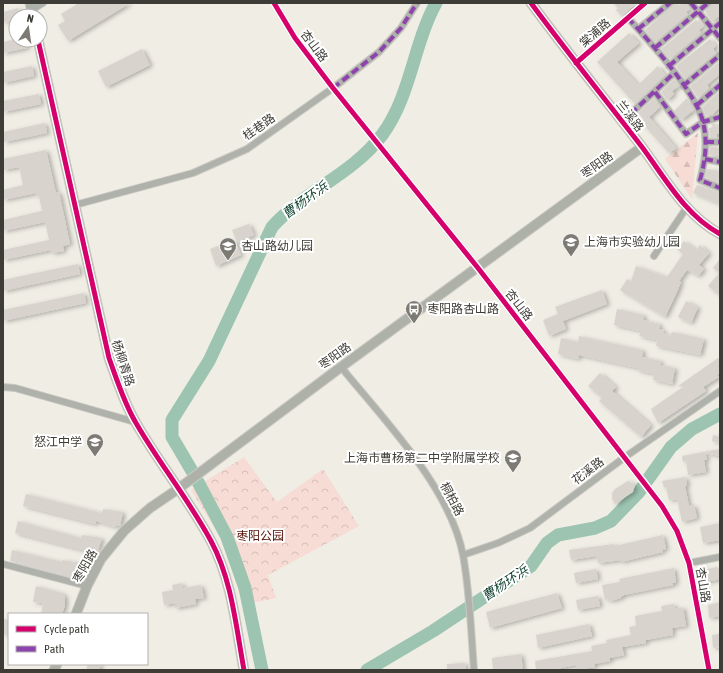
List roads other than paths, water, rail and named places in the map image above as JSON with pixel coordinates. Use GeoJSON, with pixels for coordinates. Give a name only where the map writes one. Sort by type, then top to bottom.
{"type":"FeatureCollection","features":[{"type":"Feature","properties":{"kind":"street","name":"杏山路"},"geometry":{"type":"LineString","coordinates":[[274,3],[295,38],[333,88],[478,268],[650,489],[677,531],[689,563],[709,670]]}},
{"type":"Feature","properties":{"kind":"street","name":"桂巷路"},"geometry":{"type":"LineString","coordinates":[[75,205],[193,173],[241,152],[333,88],[379,52],[401,28],[417,3]]}},
{"type":"Feature","properties":{"kind":"street","name":"兰溪路"},"geometry":{"type":"LineString","coordinates":[[531,3],[680,200],[720,234]]}},
{"type":"Feature","properties":{"kind":"street","name":"棠浦路"},"geometry":{"type":"LineString","coordinates":[[576,63],[645,3]]}},
{"type":"Feature","properties":{"kind":"street"},"geometry":{"type":"LineString","coordinates":[[638,29],[670,3]]}},
{"type":"Feature","properties":{"kind":"street"},"geometry":{"type":"LineString","coordinates":[[691,3],[720,38]]}},
{"type":"Feature","properties":{"kind":"street"},"geometry":{"type":"LineString","coordinates":[[654,48],[708,3]]}},
{"type":"Feature","properties":{"kind":"street"},"geometry":{"type":"LineString","coordinates":[[628,18],[669,66],[697,105],[703,122],[706,142],[705,159],[700,180],[720,188]]}},
{"type":"Feature","properties":{"kind":"street"},"geometry":{"type":"LineString","coordinates":[[669,66],[720,23]]}},
{"type":"Feature","properties":{"kind":"street","name":"杨柳青路"},"geometry":{"type":"LineString","coordinates":[[40,48],[110,358],[119,387],[135,422],[212,542],[230,593],[244,670]]}},
{"type":"Feature","properties":{"kind":"street"},"geometry":{"type":"LineString","coordinates":[[683,86],[720,55]]}},
{"type":"Feature","properties":{"kind":"street"},"geometry":{"type":"LineString","coordinates":[[622,122],[674,73]]}},
{"type":"Feature","properties":{"kind":"street"},"geometry":{"type":"LineString","coordinates":[[697,105],[720,85]]}},
{"type":"Feature","properties":{"kind":"street"},"geometry":{"type":"LineString","coordinates":[[655,92],[686,134],[703,122],[720,118]]}},
{"type":"Feature","properties":{"kind":"street"},"geometry":{"type":"LineString","coordinates":[[706,142],[720,142]]}},
{"type":"Feature","properties":{"kind":"street","name":"枣阳路"},"geometry":{"type":"LineString","coordinates":[[76,613],[87,586],[101,559],[124,531],[150,508],[178,489],[341,367],[642,148]]}},
{"type":"Feature","properties":{"kind":"street"},"geometry":{"type":"LineString","coordinates":[[705,159],[720,162]]}},
{"type":"Feature","properties":{"kind":"street"},"geometry":{"type":"LineString","coordinates":[[654,256],[687,207]]}},
{"type":"Feature","properties":{"kind":"street","name":"桐柏路"},"geometry":{"type":"LineString","coordinates":[[341,367],[424,469],[451,517],[463,555],[474,670]]}},
{"type":"Feature","properties":{"kind":"street"},"geometry":{"type":"LineString","coordinates":[[3,387],[15,388],[135,422]]}},
{"type":"Feature","properties":{"kind":"street","name":"花溪路"},"geometry":{"type":"LineString","coordinates":[[463,555],[498,543],[530,528],[625,457],[720,391]]}},
{"type":"Feature","properties":{"kind":"street"},"geometry":{"type":"LineString","coordinates":[[689,563],[720,557]]}},
{"type":"Feature","properties":{"kind":"street"},"geometry":{"type":"LineString","coordinates":[[3,564],[87,586]]}},
{"type":"Feature","properties":{"kind":"waterway","name":"曹杨环浜"},"geometry":{"type":"LineString","coordinates":[[192,471],[172,437],[172,420],[209,361],[272,227],[298,203],[357,161],[382,135],[392,120],[406,87],[428,19],[436,3]]}},
{"type":"Feature","properties":{"kind":"waterway","name":"曹杨环浜"},"geometry":{"type":"LineString","coordinates":[[367,670],[433,631],[531,566],[547,543],[558,535],[595,528],[611,521],[639,492],[671,447],[692,429],[720,414]]}},
{"type":"Feature","properties":{"kind":"waterway","name":"曹杨环浜"},"geometry":{"type":"LineString","coordinates":[[198,482],[227,537],[245,588],[262,670]]}},
{"type":"Feature","properties":{"kind":"place","name":"上海市实验幼儿园"},"geometry":{"type":"Point","coordinates":[571,257]}},
{"type":"Feature","properties":{"kind":"place","name":"杏山路幼儿园"},"geometry":{"type":"Point","coordinates":[228,261]}},
{"type":"Feature","properties":{"kind":"place","name":"枣阳路杏山路"},"geometry":{"type":"Point","coordinates":[414,324]}},
{"type":"Feature","properties":{"kind":"place","name":"怒江中学"},"geometry":{"type":"Point","coordinates":[95,457]}},
{"type":"Feature","properties":{"kind":"place","name":"上海市曹杨第二中学附属学校"},"geometry":{"type":"Point","coordinates":[513,473]}},
{"type":"Feature","properties":{"kind":"park label","name":"枣阳公园"},"geometry":{"type":"Point","coordinates":[260,536]}}]}
